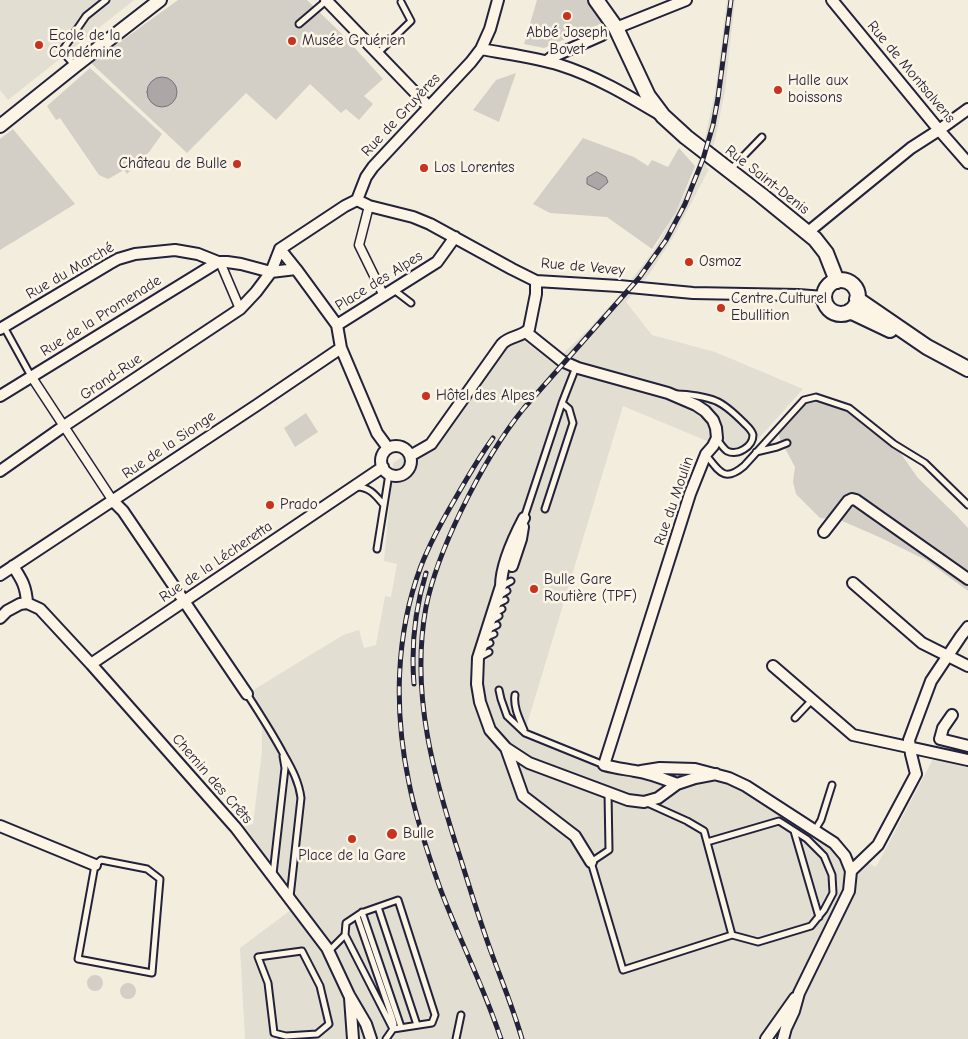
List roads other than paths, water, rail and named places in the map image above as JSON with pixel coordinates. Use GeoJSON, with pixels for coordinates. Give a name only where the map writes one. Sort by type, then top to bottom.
{"type":"FeatureCollection","features":[{"type":"Feature","properties":{"kind":"main road","name":"Rue Saint-Denis"},"geometry":{"type":"LineString","coordinates":[[596,0],[616,28],[648,96],[663,116],[674,128],[761,195],[820,244],[826,253],[837,281]]}},
{"type":"Feature","properties":{"kind":"main road"},"geometry":{"type":"LineString","coordinates":[[837,281],[849,282],[856,292],[854,305],[845,313],[839,314],[828,308],[824,297],[827,287],[837,281]]}},
{"type":"Feature","properties":{"kind":"main road"},"geometry":{"type":"LineString","coordinates":[[854,305],[968,369]]}},
{"type":"Feature","properties":{"kind":"street"},"geometry":{"type":"LineString","coordinates":[[0,126],[160,0]]}},
{"type":"Feature","properties":{"kind":"street"},"geometry":{"type":"LineString","coordinates":[[326,0],[429,108]]}},
{"type":"Feature","properties":{"kind":"street","name":"Rue de Gruyères"},"geometry":{"type":"LineString","coordinates":[[357,200],[366,176],[481,49],[490,29],[498,0]]}},
{"type":"Feature","properties":{"kind":"street"},"geometry":{"type":"LineString","coordinates":[[616,28],[686,0]]}},
{"type":"Feature","properties":{"kind":"street","name":"Rue de Montsalvens"},"geometry":{"type":"LineString","coordinates":[[832,0],[968,163]]}},
{"type":"Feature","properties":{"kind":"street"},"geometry":{"type":"LineString","coordinates":[[547,61],[602,35]]}},
{"type":"Feature","properties":{"kind":"street","name":"Rue Saint-Denis"},"geometry":{"type":"LineString","coordinates":[[481,49],[561,65],[606,83],[663,116]]}},
{"type":"Feature","properties":{"kind":"street"},"geometry":{"type":"LineString","coordinates":[[808,234],[911,148],[968,109]]}},
{"type":"Feature","properties":{"kind":"street"},"geometry":{"type":"LineString","coordinates":[[357,200],[280,249],[337,325],[341,348],[376,432],[388,448]]}},
{"type":"Feature","properties":{"kind":"street","name":"Rue de Vevey"},"geometry":{"type":"LineString","coordinates":[[357,200],[369,206],[413,217],[455,237],[536,281],[626,286],[693,293],[824,297]]}},
{"type":"Feature","properties":{"kind":"street"},"geometry":{"type":"LineString","coordinates":[[369,206],[359,245],[384,296]]}},
{"type":"Feature","properties":{"kind":"street","name":"Place des Alpes"},"geometry":{"type":"LineString","coordinates":[[337,325],[437,262],[455,237]]}},
{"type":"Feature","properties":{"kind":"street","name":"Grand-Rue"},"geometry":{"type":"LineString","coordinates":[[0,471],[240,308],[256,292],[271,272],[280,249]]}},
{"type":"Feature","properties":{"kind":"street","name":"Rue du Marché"},"geometry":{"type":"LineString","coordinates":[[1,325],[109,264],[125,257],[150,252],[175,250],[198,254],[219,262],[241,264],[271,272]]}},
{"type":"Feature","properties":{"kind":"street"},"geometry":{"type":"LineString","coordinates":[[219,262],[240,308]]}},
{"type":"Feature","properties":{"kind":"street","name":"Rue de la Promenade"},"geometry":{"type":"LineString","coordinates":[[0,396],[219,262]]}},
{"type":"Feature","properties":{"kind":"street"},"geometry":{"type":"LineString","coordinates":[[271,272],[296,269]]}},
{"type":"Feature","properties":{"kind":"street"},"geometry":{"type":"LineString","coordinates":[[410,456],[431,444],[505,340],[527,332],[530,327],[536,294],[536,281]]}},
{"type":"Feature","properties":{"kind":"street"},"geometry":{"type":"LineString","coordinates":[[527,332],[562,361],[576,367],[668,393],[696,405],[713,420],[717,438]]}},
{"type":"Feature","properties":{"kind":"street","name":"Rue de la Sionge"},"geometry":{"type":"LineString","coordinates":[[0,575],[341,348]]}},
{"type":"Feature","properties":{"kind":"street"},"geometry":{"type":"LineString","coordinates":[[31,376],[113,501],[122,511],[247,694]]}},
{"type":"Feature","properties":{"kind":"street","name":"Rue du Moulin"},"geometry":{"type":"LineString","coordinates":[[604,765],[690,494],[706,454],[717,438]]}},
{"type":"Feature","properties":{"kind":"street"},"geometry":{"type":"LineString","coordinates":[[392,446],[401,447],[410,456],[408,470],[394,476],[386,471],[382,459],[388,448],[392,446]]}},
{"type":"Feature","properties":{"kind":"street","name":"Rue de la Lécheretta"},"geometry":{"type":"LineString","coordinates":[[91,664],[354,487],[386,471]]}},
{"type":"Feature","properties":{"kind":"street"},"geometry":{"type":"LineString","coordinates":[[824,532],[848,501],[856,500],[968,579]]}},
{"type":"Feature","properties":{"kind":"street"},"geometry":{"type":"LineString","coordinates":[[524,518],[519,546],[494,619],[478,658],[477,684],[480,702],[490,730],[506,748],[529,762],[628,800],[644,802],[658,798],[678,784],[716,774]]}},
{"type":"Feature","properties":{"kind":"street"},"geometry":{"type":"LineString","coordinates":[[0,618],[7,611],[20,604],[27,603],[26,590],[13,566]]}},
{"type":"Feature","properties":{"kind":"street"},"geometry":{"type":"LineString","coordinates":[[853,583],[922,643],[968,666]]}},
{"type":"Feature","properties":{"kind":"street","name":"Chemin des Crêts"},"geometry":{"type":"LineString","coordinates":[[27,603],[40,609],[236,828],[329,951],[349,995],[366,1024],[371,1039]]}},
{"type":"Feature","properties":{"kind":"street"},"geometry":{"type":"LineString","coordinates":[[851,871],[878,845],[916,774],[909,740],[931,681],[968,627]]}},
{"type":"Feature","properties":{"kind":"street"},"geometry":{"type":"LineString","coordinates":[[773,666],[853,735],[968,760]]}},
{"type":"Feature","properties":{"kind":"street"},"geometry":{"type":"LineString","coordinates":[[952,715],[943,728],[940,740],[968,746]]}},
{"type":"Feature","properties":{"kind":"street"},"geometry":{"type":"LineString","coordinates":[[946,755],[948,741]]}},
{"type":"Feature","properties":{"kind":"street"},"geometry":{"type":"LineString","coordinates":[[506,748],[522,796],[575,836],[591,862]]}},
{"type":"Feature","properties":{"kind":"street"},"geometry":{"type":"LineString","coordinates":[[604,765],[621,770],[636,771],[678,784]]}},
{"type":"Feature","properties":{"kind":"street"},"geometry":{"type":"LineString","coordinates":[[636,771],[660,768],[695,769],[729,778],[746,786],[834,842],[846,856],[851,871],[849,891],[799,993],[766,1039]]}},
{"type":"Feature","properties":{"kind":"street"},"geometry":{"type":"LineString","coordinates":[[0,826],[95,865]]}},
{"type":"Feature","properties":{"kind":"street"},"geometry":{"type":"LineString","coordinates":[[783,1039],[794,1012],[799,993]]}},
{"type":"Feature","properties":{"kind":"street","name":"Chemin des Crêts"},"geometry":{"type":"LineString","coordinates":[[349,995],[353,1039]]}},
{"type":"Feature","properties":{"kind":"lane"},"geometry":{"type":"LineString","coordinates":[[75,66],[62,51],[86,16],[106,0]]}},
{"type":"Feature","properties":{"kind":"lane"},"geometry":{"type":"LineString","coordinates":[[299,24],[326,0]]}},
{"type":"Feature","properties":{"kind":"lane"},"geometry":{"type":"LineString","coordinates":[[378,53],[411,21],[400,2]]}},
{"type":"Feature","properties":{"kind":"lane"},"geometry":{"type":"LineString","coordinates":[[729,171],[762,137]]}},
{"type":"Feature","properties":{"kind":"lane"},"geometry":{"type":"LineString","coordinates":[[393,290],[411,303]]}},
{"type":"Feature","properties":{"kind":"lane"},"geometry":{"type":"LineString","coordinates":[[1,325],[31,376]]}},
{"type":"Feature","properties":{"kind":"lane"},"geometry":{"type":"LineString","coordinates":[[524,518],[562,402],[576,367]]}},
{"type":"Feature","properties":{"kind":"lane"},"geometry":{"type":"LineString","coordinates":[[668,393],[687,394],[716,401],[736,414],[752,431],[753,436],[752,441],[744,450],[733,452],[722,446],[717,438]]}},
{"type":"Feature","properties":{"kind":"lane"},"geometry":{"type":"LineString","coordinates":[[706,454],[722,474],[727,475],[738,471],[804,400],[816,397],[849,408],[894,444],[925,463],[968,505]]}},
{"type":"Feature","properties":{"kind":"lane"},"geometry":{"type":"LineString","coordinates":[[545,509],[573,423],[568,409],[562,402]]}},
{"type":"Feature","properties":{"kind":"lane"},"geometry":{"type":"LineString","coordinates":[[756,452],[787,444]]}},
{"type":"Feature","properties":{"kind":"lane"},"geometry":{"type":"LineString","coordinates":[[377,549],[384,505],[386,471]]}},
{"type":"Feature","properties":{"kind":"lane"},"geometry":{"type":"LineString","coordinates":[[354,487],[362,487],[373,492],[384,505]]}},
{"type":"Feature","properties":{"kind":"lane"},"geometry":{"type":"LineString","coordinates":[[494,619],[511,581]]}},
{"type":"Feature","properties":{"kind":"lane"},"geometry":{"type":"LineString","coordinates":[[499,690],[507,716],[525,733],[604,765]]}},
{"type":"Feature","properties":{"kind":"lane"},"geometry":{"type":"LineString","coordinates":[[247,694],[273,734],[300,787],[301,798],[290,897]]}},
{"type":"Feature","properties":{"kind":"lane"},"geometry":{"type":"LineString","coordinates":[[515,695],[514,700],[517,712],[525,733]]}},
{"type":"Feature","properties":{"kind":"lane"},"geometry":{"type":"LineString","coordinates":[[795,718],[812,700]]}},
{"type":"Feature","properties":{"kind":"lane"},"geometry":{"type":"LineString","coordinates":[[273,876],[285,768],[282,751]]}},
{"type":"Feature","properties":{"kind":"lane"},"geometry":{"type":"LineString","coordinates":[[815,830],[821,820],[832,785]]}},
{"type":"Feature","properties":{"kind":"lane"},"geometry":{"type":"LineString","coordinates":[[608,793],[609,850],[591,862],[623,970],[732,935],[758,942],[811,926],[824,910],[833,893],[832,875],[824,856],[806,838],[779,821],[707,842]]}},
{"type":"Feature","properties":{"kind":"lane"},"geometry":{"type":"LineString","coordinates":[[644,802],[687,821],[704,831],[732,935]]}},
{"type":"Feature","properties":{"kind":"lane"},"geometry":{"type":"LineString","coordinates":[[794,831],[819,917]]}},
{"type":"Feature","properties":{"kind":"lane"},"geometry":{"type":"LineString","coordinates":[[101,860],[147,869],[160,879],[152,973],[78,959],[95,865],[101,860]]}},
{"type":"Feature","properties":{"kind":"lane"},"geometry":{"type":"LineString","coordinates":[[398,900],[435,1015],[432,1023],[393,1029],[345,935],[346,923],[362,912],[398,900]]}},
{"type":"Feature","properties":{"kind":"lane"},"geometry":{"type":"LineString","coordinates":[[378,907],[417,1025]]}},
{"type":"Feature","properties":{"kind":"lane"},"geometry":{"type":"LineString","coordinates":[[362,912],[401,1028]]}},
{"type":"Feature","properties":{"kind":"lane"},"geometry":{"type":"LineString","coordinates":[[357,916],[394,1024],[386,1039]]}},
{"type":"Feature","properties":{"kind":"lane"},"geometry":{"type":"LineString","coordinates":[[329,951],[345,935]]}},
{"type":"Feature","properties":{"kind":"lane"},"geometry":{"type":"LineString","coordinates":[[302,951],[320,986],[329,1024],[317,1034],[286,1037],[274,1033],[268,983],[258,957],[302,951]]}},
{"type":"Feature","properties":{"kind":"lane"},"geometry":{"type":"LineString","coordinates":[[456,1039],[462,1015]]}},
{"type":"Feature","properties":{"kind":"railway"},"geometry":{"type":"LineString","coordinates":[[522,1039],[476,908],[434,767],[427,735],[421,672],[422,639],[426,607],[436,570],[450,534],[497,445],[524,408],[639,278],[666,240],[685,204],[703,159],[713,125],[731,0]]}},
{"type":"Feature","properties":{"kind":"railway"},"geometry":{"type":"LineString","coordinates":[[493,438],[445,516],[421,566],[412,592],[406,619],[402,646],[399,701],[404,756],[423,836],[440,888],[501,1039]]}},
{"type":"Feature","properties":{"kind":"railway"},"geometry":{"type":"LineString","coordinates":[[414,684],[415,628],[419,600],[426,573]]}},
{"type":"Feature","properties":{"kind":"place","name":"Abbé Joseph Bovet"},"geometry":{"type":"Point","coordinates":[567,16]}},
{"type":"Feature","properties":{"kind":"place","name":"Musée Gruérien"},"geometry":{"type":"Point","coordinates":[292,41]}},
{"type":"Feature","properties":{"kind":"place","name":"Ecole de la Condémine"},"geometry":{"type":"Point","coordinates":[39,45]}},
{"type":"Feature","properties":{"kind":"place","name":"Halle aux boissons"},"geometry":{"type":"Point","coordinates":[778,90]}},
{"type":"Feature","properties":{"kind":"place","name":"Château de Bulle"},"geometry":{"type":"Point","coordinates":[237,164]}},
{"type":"Feature","properties":{"kind":"place","name":"Los Lorentes"},"geometry":{"type":"Point","coordinates":[424,168]}},
{"type":"Feature","properties":{"kind":"place","name":"Osmoz"},"geometry":{"type":"Point","coordinates":[689,262]}},
{"type":"Feature","properties":{"kind":"place","name":"Centre Culturel Ebullition"},"geometry":{"type":"Point","coordinates":[721,308]}},
{"type":"Feature","properties":{"kind":"place","name":"Hôtel des Alpes"},"geometry":{"type":"Point","coordinates":[426,396]}},
{"type":"Feature","properties":{"kind":"place","name":"Prado"},"geometry":{"type":"Point","coordinates":[270,505]}},
{"type":"Feature","properties":{"kind":"place","name":"Bulle Gare Routière (TPF)"},"geometry":{"type":"Point","coordinates":[534,589]}},
{"type":"Feature","properties":{"kind":"place","name":"Bulle"},"geometry":{"type":"Point","coordinates":[392,834]}},
{"type":"Feature","properties":{"kind":"place","name":"Place de la Gare"},"geometry":{"type":"Point","coordinates":[352,839]}}]}
